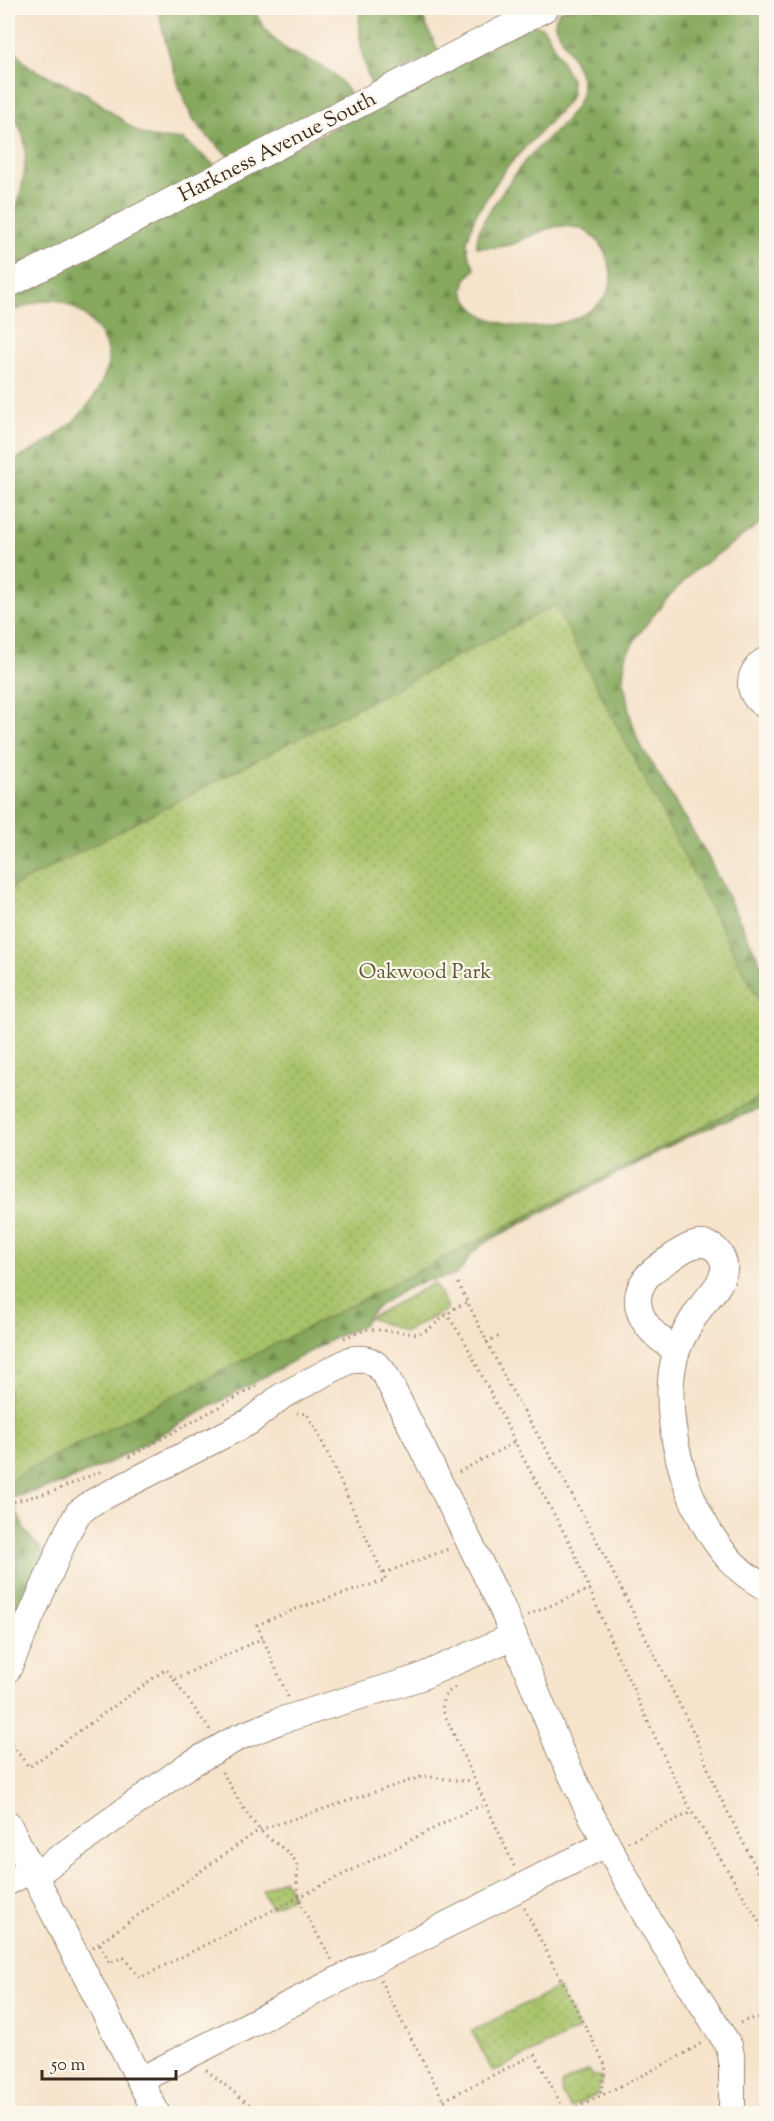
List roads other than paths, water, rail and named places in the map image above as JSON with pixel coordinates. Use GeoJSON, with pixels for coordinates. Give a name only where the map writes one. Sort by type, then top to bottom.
{"type":"FeatureCollection","features":[{"type":"Feature","properties":{"kind":"street","name":"Harkness Avenue South"},"geometry":{"type":"LineString","coordinates":[[8,285],[546,8]]}},
{"type":"Feature","properties":{"kind":"street"},"geometry":{"type":"LineString","coordinates":[[766,660],[754,669],[751,682],[757,698],[766,706]]}},
{"type":"Feature","properties":{"kind":"street"},"geometry":{"type":"LineString","coordinates":[[677,1350],[672,1369],[671,1410],[675,1438],[690,1489],[705,1523],[724,1553],[742,1573],[766,1587]]}},
{"type":"Feature","properties":{"kind":"street"},"geometry":{"type":"LineString","coordinates":[[8,1669],[68,1531],[79,1511],[249,1422],[275,1402],[350,1360],[360,1358],[373,1362],[386,1376],[469,1540],[512,1629],[561,1753],[608,1848],[648,1919],[729,2046],[732,2060],[732,2114]]}},
{"type":"Feature","properties":{"kind":"street"},"geometry":{"type":"LineString","coordinates":[[8,1882],[32,1873],[173,1775],[216,1749],[257,1729],[395,1685],[456,1662],[512,1629]]}},
{"type":"Feature","properties":{"kind":"street"},"geometry":{"type":"LineString","coordinates":[[8,1824],[157,2114]]}},
{"type":"Feature","properties":{"kind":"street"},"geometry":{"type":"LineString","coordinates":[[140,2080],[519,1888],[608,1848]]}},
{"type":"Feature","properties":{"kind":"water"},"geometry":{"type":"Polygon","coordinates":[[[8,1537],[16,1549],[17,1563],[8,1590],[8,1537]]]}},
{"type":"Feature","properties":{"kind":"park label","name":"Oakwood Park"},"geometry":{"type":"Point","coordinates":[425,971]}}]}
